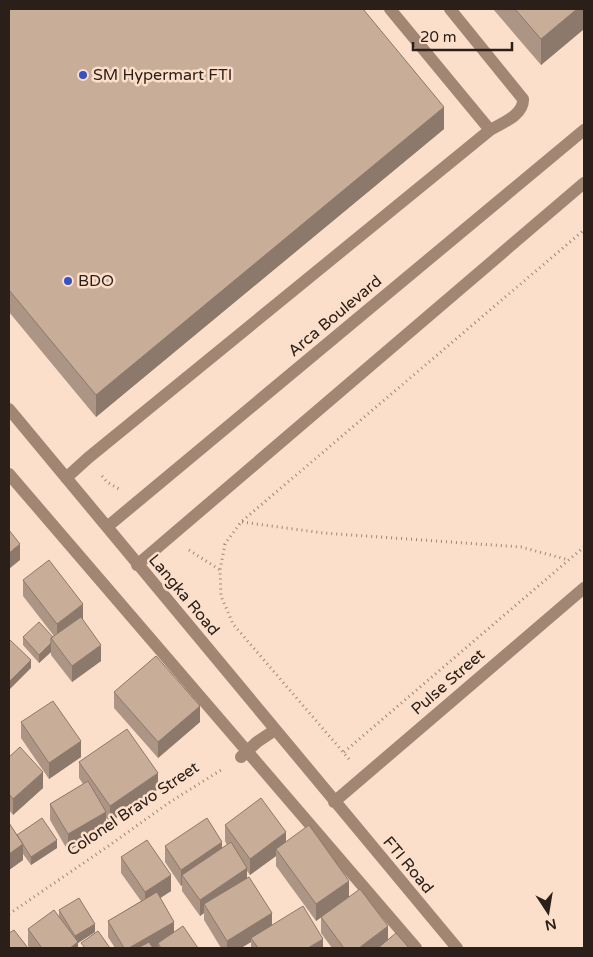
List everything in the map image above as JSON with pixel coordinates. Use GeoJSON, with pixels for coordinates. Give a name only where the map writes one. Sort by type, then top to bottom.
{"type":"FeatureCollection","features":[{"type":"Feature","properties":{"kind":"street"},"geometry":{"type":"LineString","coordinates":[[390,9],[490,130]]}},
{"type":"Feature","properties":{"kind":"street"},"geometry":{"type":"LineString","coordinates":[[66,478],[490,130],[518,113],[523,105],[523,99],[450,9]]}},
{"type":"Feature","properties":{"kind":"street","name":"Arca Boulevard"},"geometry":{"type":"LineString","coordinates":[[107,527],[584,130]]}},
{"type":"Feature","properties":{"kind":"street"},"geometry":{"type":"LineString","coordinates":[[137,565],[584,183]]}},
{"type":"Feature","properties":{"kind":"street","name":"Langka Road"},"geometry":{"type":"LineString","coordinates":[[9,409],[334,802]]}},
{"type":"Feature","properties":{"kind":"street"},"geometry":{"type":"LineString","coordinates":[[9,474],[245,754],[416,948]]}},
{"type":"Feature","properties":{"kind":"street","name":"Pulse Street"},"geometry":{"type":"LineString","coordinates":[[334,802],[584,588]]}},
{"type":"Feature","properties":{"kind":"street"},"geometry":{"type":"LineString","coordinates":[[245,754],[257,742],[275,730]]}},
{"type":"Feature","properties":{"kind":"street","name":"FTI Road"},"geometry":{"type":"LineString","coordinates":[[334,802],[456,948]]}},
{"type":"Feature","properties":{"kind":"path"},"geometry":{"type":"LineString","coordinates":[[364,776],[233,624],[221,596],[220,570],[225,544],[242,522],[584,230]]}},
{"type":"Feature","properties":{"kind":"path"},"geometry":{"type":"LineString","coordinates":[[242,522],[323,533],[521,547],[569,560]]}},
{"type":"Feature","properties":{"kind":"path"},"geometry":{"type":"LineString","coordinates":[[344,752],[584,547]]}},
{"type":"Feature","properties":{"kind":"path","name":"Colonel Bravo Street"},"geometry":{"type":"LineString","coordinates":[[9,914],[107,848],[170,802],[245,754]]}},
{"type":"Feature","properties":{"kind":"building"},"geometry":{"type":"Polygon","coordinates":[[[9,9],[363,9],[444,107],[96,395],[9,290],[9,9]]]}},
{"type":"Feature","properties":{"kind":"building"},"geometry":{"type":"Polygon","coordinates":[[[515,9],[577,9],[541,39],[515,9]]]}},
{"type":"Feature","properties":{"kind":"building"},"geometry":{"type":"Polygon","coordinates":[[[9,530],[20,544],[9,553],[9,530]]]}},
{"type":"Feature","properties":{"kind":"building"},"geometry":{"type":"Polygon","coordinates":[[[49,560],[83,604],[57,624],[23,580],[49,560]]]}},
{"type":"Feature","properties":{"kind":"building"},"geometry":{"type":"Polygon","coordinates":[[[81,617],[101,645],[72,666],[51,638],[81,617]]]}},
{"type":"Feature","properties":{"kind":"building"},"geometry":{"type":"Polygon","coordinates":[[[39,622],[53,637],[51,638],[51,643],[39,655],[23,637],[39,622]]]}},
{"type":"Feature","properties":{"kind":"building"},"geometry":{"type":"Polygon","coordinates":[[[9,639],[31,660],[9,682],[9,639]]]}},
{"type":"Feature","properties":{"kind":"building"},"geometry":{"type":"Polygon","coordinates":[[[156,656],[200,706],[158,742],[114,692],[156,656]]]}},
{"type":"Feature","properties":{"kind":"building"},"geometry":{"type":"Polygon","coordinates":[[[53,701],[81,741],[49,763],[21,722],[53,701]]]}},
{"type":"Feature","properties":{"kind":"building"},"geometry":{"type":"Polygon","coordinates":[[[127,729],[158,773],[110,806],[79,762],[127,729]]]}},
{"type":"Feature","properties":{"kind":"building"},"geometry":{"type":"Polygon","coordinates":[[[20,747],[43,772],[13,799],[9,794],[9,757],[20,747]]]}},
{"type":"Feature","properties":{"kind":"building"},"geometry":{"type":"Polygon","coordinates":[[[88,781],[106,812],[68,834],[50,804],[88,781]]]}},
{"type":"Feature","properties":{"kind":"building"},"geometry":{"type":"Polygon","coordinates":[[[261,798],[286,832],[250,859],[225,825],[261,798]]]}},
{"type":"Feature","properties":{"kind":"building"},"geometry":{"type":"Polygon","coordinates":[[[42,818],[57,840],[31,857],[17,835],[42,818]]]}},
{"type":"Feature","properties":{"kind":"building"},"geometry":{"type":"Polygon","coordinates":[[[207,818],[222,842],[181,870],[165,846],[207,818]]]}},
{"type":"Feature","properties":{"kind":"building"},"geometry":{"type":"Polygon","coordinates":[[[9,823],[23,844],[9,854],[9,823]]]}},
{"type":"Feature","properties":{"kind":"building"},"geometry":{"type":"Polygon","coordinates":[[[309,825],[349,881],[316,904],[276,849],[309,825]]]}},
{"type":"Feature","properties":{"kind":"building"},"geometry":{"type":"Polygon","coordinates":[[[147,840],[171,875],[145,892],[121,857],[147,840]]]}},
{"type":"Feature","properties":{"kind":"building"},"geometry":{"type":"Polygon","coordinates":[[[231,842],[247,868],[200,900],[182,875],[231,842]]]}},
{"type":"Feature","properties":{"kind":"building"},"geometry":{"type":"Polygon","coordinates":[[[249,877],[272,913],[227,941],[204,904],[249,877]]]}},
{"type":"Feature","properties":{"kind":"building"},"geometry":{"type":"Polygon","coordinates":[[[360,889],[388,926],[359,948],[344,948],[321,917],[360,889]]]}},
{"type":"Feature","properties":{"kind":"building"},"geometry":{"type":"Polygon","coordinates":[[[157,892],[174,922],[129,948],[124,948],[108,921],[157,892]]]}},
{"type":"Feature","properties":{"kind":"building"},"geometry":{"type":"Polygon","coordinates":[[[79,898],[95,924],[75,936],[59,910],[79,898]]]}},
{"type":"Feature","properties":{"kind":"building"},"geometry":{"type":"Polygon","coordinates":[[[303,906],[323,939],[308,948],[258,948],[251,938],[303,906]]]}},
{"type":"Feature","properties":{"kind":"building"},"geometry":{"type":"Polygon","coordinates":[[[54,910],[78,942],[70,948],[42,948],[28,929],[54,910]]]}},
{"type":"Feature","properties":{"kind":"building"},"geometry":{"type":"Polygon","coordinates":[[[183,926],[198,948],[161,948],[158,943],[183,926]]]}},
{"type":"Feature","properties":{"kind":"building"},"geometry":{"type":"Polygon","coordinates":[[[14,930],[28,948],[9,948],[9,933],[14,930]]]}},
{"type":"Feature","properties":{"kind":"building"},"geometry":{"type":"Polygon","coordinates":[[[98,931],[110,948],[85,948],[81,943],[98,931]]]}},
{"type":"Feature","properties":{"kind":"building"},"geometry":{"type":"Polygon","coordinates":[[[396,933],[409,948],[378,948],[396,933]]]}},
{"type":"Feature","properties":{"kind":"building"},"geometry":{"type":"Polygon","coordinates":[[[149,942],[153,948],[138,948],[149,942]]]}},
{"type":"Feature","properties":{"kind":"place","name":"SM Hypermart FTI"},"geometry":{"type":"Point","coordinates":[83,75]}},
{"type":"Feature","properties":{"kind":"place","name":"BDO"},"geometry":{"type":"Point","coordinates":[68,281]}}]}
